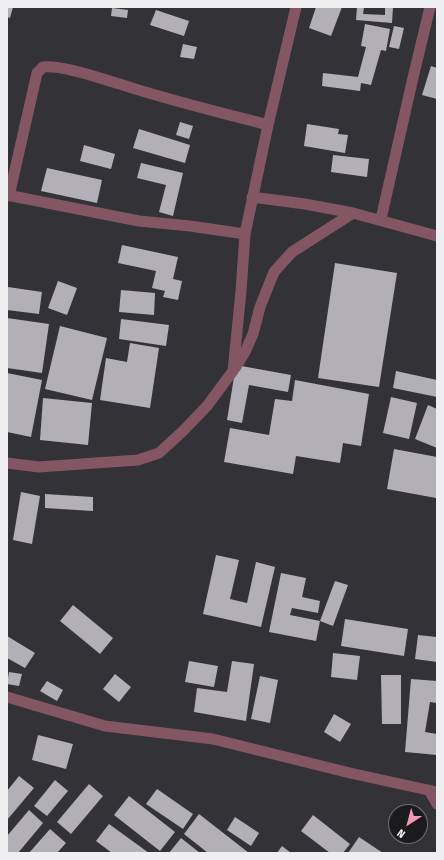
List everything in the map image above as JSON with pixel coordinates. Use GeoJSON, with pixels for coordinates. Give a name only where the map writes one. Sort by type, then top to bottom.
{"type":"FeatureCollection","features":[{"type":"Feature","properties":{"kind":"street"},"geometry":{"type":"LineString","coordinates":[[233,371],[245,234],[252,197],[296,7]]}},
{"type":"Feature","properties":{"kind":"street"},"geometry":{"type":"LineString","coordinates":[[380,219],[430,7]]}},
{"type":"Feature","properties":{"kind":"street"},"geometry":{"type":"LineString","coordinates":[[245,234],[190,226],[139,221],[8,195],[34,82],[39,69],[43,67],[50,66],[74,72],[268,126]]}},
{"type":"Feature","properties":{"kind":"street"},"geometry":{"type":"LineString","coordinates":[[252,197],[305,204],[353,213],[380,219],[437,236]]}},
{"type":"Feature","properties":{"kind":"street"},"geometry":{"type":"LineString","coordinates":[[7,463],[39,467],[138,460],[159,452],[183,431],[207,406],[233,371],[245,352],[253,334],[260,307],[274,272],[292,252],[353,213]]}},
{"type":"Feature","properties":{"kind":"street"},"geometry":{"type":"LineString","coordinates":[[7,697],[105,726],[213,739],[342,771],[433,791],[437,804]]}},
{"type":"Feature","properties":{"kind":"building"},"geometry":{"type":"Polygon","coordinates":[[[7,7],[13,7],[10,18],[7,17],[7,7]]]}},
{"type":"Feature","properties":{"kind":"building"},"geometry":{"type":"Polygon","coordinates":[[[316,7],[342,7],[331,36],[309,28],[316,7]]]}},
{"type":"Feature","properties":{"kind":"building"},"geometry":{"type":"Polygon","coordinates":[[[357,7],[364,7],[363,14],[385,15],[385,7],[393,7],[392,23],[356,20],[357,7]]]}},
{"type":"Feature","properties":{"kind":"building"},"geometry":{"type":"Polygon","coordinates":[[[112,8],[128,10],[127,18],[111,16],[112,8]]]}},
{"type":"Feature","properties":{"kind":"building"},"geometry":{"type":"Polygon","coordinates":[[[156,10],[189,21],[184,36],[150,25],[156,10]]]}},
{"type":"Feature","properties":{"kind":"building"},"geometry":{"type":"Polygon","coordinates":[[[365,24],[390,29],[386,51],[381,50],[371,85],[361,83],[360,91],[322,86],[323,73],[358,77],[366,47],[361,46],[365,24]]]}},
{"type":"Feature","properties":{"kind":"building"},"geometry":{"type":"Polygon","coordinates":[[[394,26],[404,28],[399,49],[389,47],[394,26]]]}},
{"type":"Feature","properties":{"kind":"building"},"geometry":{"type":"Polygon","coordinates":[[[183,44],[197,47],[194,59],[180,57],[183,44]]]}},
{"type":"Feature","properties":{"kind":"building"},"geometry":{"type":"Polygon","coordinates":[[[431,66],[437,68],[437,99],[422,95],[431,66]]]}},
{"type":"Feature","properties":{"kind":"building"},"geometry":{"type":"Polygon","coordinates":[[[180,122],[193,126],[189,139],[176,135],[180,122]]]}},
{"type":"Feature","properties":{"kind":"building"},"geometry":{"type":"Polygon","coordinates":[[[307,124],[339,129],[338,134],[348,135],[345,153],[304,146],[307,124]]]}},
{"type":"Feature","properties":{"kind":"building"},"geometry":{"type":"Polygon","coordinates":[[[139,129],[190,145],[185,163],[133,148],[139,129]]]}},
{"type":"Feature","properties":{"kind":"building"},"geometry":{"type":"Polygon","coordinates":[[[84,145],[115,154],[111,169],[80,161],[84,145]]]}},
{"type":"Feature","properties":{"kind":"building"},"geometry":{"type":"Polygon","coordinates":[[[333,155],[369,159],[367,177],[331,172],[333,155]]]}},
{"type":"Feature","properties":{"kind":"building"},"geometry":{"type":"Polygon","coordinates":[[[141,163],[183,173],[173,216],[159,212],[166,185],[137,178],[141,163]]]}},
{"type":"Feature","properties":{"kind":"building"},"geometry":{"type":"Polygon","coordinates":[[[47,168],[102,180],[97,203],[41,191],[47,168]]]}},
{"type":"Feature","properties":{"kind":"building"},"geometry":{"type":"Polygon","coordinates":[[[122,245],[178,257],[173,279],[182,281],[178,300],[163,297],[165,291],[152,288],[156,271],[118,263],[122,245]]]}},
{"type":"Feature","properties":{"kind":"building"},"geometry":{"type":"Polygon","coordinates":[[[335,263],[397,273],[379,387],[318,378],[335,263]]]}},
{"type":"Feature","properties":{"kind":"building"},"geometry":{"type":"Polygon","coordinates":[[[58,281],[77,288],[67,315],[48,308],[58,281]]]}},
{"type":"Feature","properties":{"kind":"building"},"geometry":{"type":"Polygon","coordinates":[[[8,287],[42,292],[39,314],[7,310],[8,287]]]}},
{"type":"Feature","properties":{"kind":"building"},"geometry":{"type":"Polygon","coordinates":[[[121,290],[155,293],[154,315],[119,312],[121,290]]]}},
{"type":"Feature","properties":{"kind":"building"},"geometry":{"type":"Polygon","coordinates":[[[7,318],[49,324],[42,373],[7,368],[7,318]]]}},
{"type":"Feature","properties":{"kind":"building"},"geometry":{"type":"Polygon","coordinates":[[[121,319],[169,325],[166,346],[119,339],[121,319]]]}},
{"type":"Feature","properties":{"kind":"building"},"geometry":{"type":"Polygon","coordinates":[[[60,326],[107,338],[92,400],[45,389],[60,326]]]}},
{"type":"Feature","properties":{"kind":"building"},"geometry":{"type":"Polygon","coordinates":[[[130,343],[159,348],[150,408],[100,400],[106,358],[127,362],[130,343]]]}},
{"type":"Feature","properties":{"kind":"building"},"geometry":{"type":"Polygon","coordinates":[[[236,365],[291,375],[288,392],[249,385],[242,423],[227,420],[236,365]]]}},
{"type":"Feature","properties":{"kind":"building"},"geometry":{"type":"Polygon","coordinates":[[[396,371],[437,380],[437,397],[393,388],[396,371]]]}},
{"type":"Feature","properties":{"kind":"building"},"geometry":{"type":"Polygon","coordinates":[[[7,373],[42,380],[31,437],[7,432],[7,373]]]}},
{"type":"Feature","properties":{"kind":"building"},"geometry":{"type":"Polygon","coordinates":[[[295,380],[369,394],[361,446],[343,443],[340,463],[296,456],[293,474],[224,462],[230,428],[269,435],[275,399],[292,401],[295,380]]]}},
{"type":"Feature","properties":{"kind":"building"},"geometry":{"type":"Polygon","coordinates":[[[391,397],[417,403],[409,439],[383,433],[391,397]]]}},
{"type":"Feature","properties":{"kind":"building"},"geometry":{"type":"Polygon","coordinates":[[[43,398],[92,403],[88,445],[40,440],[43,398]]]}},
{"type":"Feature","properties":{"kind":"building"},"geometry":{"type":"Polygon","coordinates":[[[428,405],[437,409],[437,448],[415,439],[428,405]]]}},
{"type":"Feature","properties":{"kind":"building"},"geometry":{"type":"Polygon","coordinates":[[[394,449],[437,457],[436,498],[387,489],[394,449]]]}},
{"type":"Feature","properties":{"kind":"building"},"geometry":{"type":"Polygon","coordinates":[[[21,492],[40,496],[32,544],[13,540],[21,492]]]}},
{"type":"Feature","properties":{"kind":"building"},"geometry":{"type":"Polygon","coordinates":[[[45,494],[93,497],[93,511],[45,508],[45,494]]]}},
{"type":"Feature","properties":{"kind":"building"},"geometry":{"type":"Polygon","coordinates":[[[216,555],[239,560],[230,599],[247,603],[256,562],[275,567],[261,627],[203,614],[216,555]]]}},
{"type":"Feature","properties":{"kind":"building"},"geometry":{"type":"Polygon","coordinates":[[[281,573],[306,578],[302,597],[320,601],[318,613],[292,608],[290,615],[320,621],[316,641],[269,632],[281,573]]]}},
{"type":"Feature","properties":{"kind":"building"},"geometry":{"type":"Polygon","coordinates":[[[335,581],[348,585],[333,626],[320,621],[335,581]]]}},
{"type":"Feature","properties":{"kind":"building"},"geometry":{"type":"Polygon","coordinates":[[[73,605],[113,638],[100,654],[60,621],[73,605]]]}},
{"type":"Feature","properties":{"kind":"building"},"geometry":{"type":"Polygon","coordinates":[[[345,619],[408,629],[404,656],[341,646],[345,619]]]}},
{"type":"Feature","properties":{"kind":"building"},"geometry":{"type":"Polygon","coordinates":[[[418,635],[437,637],[437,662],[415,659],[418,635]]]}},
{"type":"Feature","properties":{"kind":"building"},"geometry":{"type":"Polygon","coordinates":[[[7,636],[35,653],[25,668],[7,658],[7,636]]]}},
{"type":"Feature","properties":{"kind":"building"},"geometry":{"type":"Polygon","coordinates":[[[333,653],[360,656],[357,680],[331,677],[333,653]]]}},
{"type":"Feature","properties":{"kind":"building"},"geometry":{"type":"Polygon","coordinates":[[[189,661],[218,666],[214,687],[185,682],[189,661]]]}},
{"type":"Feature","properties":{"kind":"building"},"geometry":{"type":"Polygon","coordinates":[[[232,661],[254,664],[246,721],[194,712],[197,688],[227,692],[232,661]]]}},
{"type":"Feature","properties":{"kind":"building"},"geometry":{"type":"Polygon","coordinates":[[[9,672],[22,674],[19,686],[7,684],[9,672]]]}},
{"type":"Feature","properties":{"kind":"building"},"geometry":{"type":"Polygon","coordinates":[[[115,674],[131,687],[119,702],[103,689],[115,674]]]}},
{"type":"Feature","properties":{"kind":"building"},"geometry":{"type":"Polygon","coordinates":[[[381,675],[401,675],[401,724],[382,724],[381,675]]]}},
{"type":"Feature","properties":{"kind":"building"},"geometry":{"type":"Polygon","coordinates":[[[260,676],[278,680],[270,723],[251,719],[260,676]]]}},
{"type":"Feature","properties":{"kind":"building"},"geometry":{"type":"Polygon","coordinates":[[[411,679],[437,681],[437,703],[430,702],[425,732],[437,734],[437,755],[405,752],[411,679]]]}},
{"type":"Feature","properties":{"kind":"building"},"geometry":{"type":"Polygon","coordinates":[[[47,681],[63,690],[57,701],[40,691],[47,681]]]}},
{"type":"Feature","properties":{"kind":"building"},"geometry":{"type":"Polygon","coordinates":[[[334,714],[351,724],[340,742],[324,732],[334,714]]]}},
{"type":"Feature","properties":{"kind":"building"},"geometry":{"type":"Polygon","coordinates":[[[38,735],[73,744],[66,769],[32,760],[38,735]]]}},
{"type":"Feature","properties":{"kind":"building"},"geometry":{"type":"Polygon","coordinates":[[[19,776],[34,788],[7,820],[7,791],[19,776]]]}},
{"type":"Feature","properties":{"kind":"building"},"geometry":{"type":"Polygon","coordinates":[[[55,780],[68,791],[47,816],[34,806],[55,780]]]}},
{"type":"Feature","properties":{"kind":"building"},"geometry":{"type":"Polygon","coordinates":[[[89,784],[103,796],[71,834],[57,822],[89,784]]]}},
{"type":"Feature","properties":{"kind":"building"},"geometry":{"type":"Polygon","coordinates":[[[157,789],[193,814],[183,829],[146,804],[157,789]]]}},
{"type":"Feature","properties":{"kind":"building"},"geometry":{"type":"Polygon","coordinates":[[[129,796],[175,832],[160,851],[114,815],[129,796]]]}},
{"type":"Feature","properties":{"kind":"building"},"geometry":{"type":"Polygon","coordinates":[[[29,810],[43,823],[18,853],[7,853],[7,836],[29,810]]]}},
{"type":"Feature","properties":{"kind":"building"},"geometry":{"type":"Polygon","coordinates":[[[199,814],[249,853],[208,853],[184,834],[199,814]]]}},
{"type":"Feature","properties":{"kind":"building"},"geometry":{"type":"Polygon","coordinates":[[[313,815],[350,844],[343,853],[330,853],[301,831],[313,815]]]}},
{"type":"Feature","properties":{"kind":"building"},"geometry":{"type":"Polygon","coordinates":[[[235,817],[259,833],[251,846],[227,830],[235,817]]]}},
{"type":"Feature","properties":{"kind":"building"},"geometry":{"type":"Polygon","coordinates":[[[109,824],[149,853],[112,853],[96,841],[109,824]]]}},
{"type":"Feature","properties":{"kind":"building"},"geometry":{"type":"Polygon","coordinates":[[[50,829],[66,843],[57,853],[29,853],[50,829]]]}},
{"type":"Feature","properties":{"kind":"building"},"geometry":{"type":"Polygon","coordinates":[[[359,837],[383,853],[348,853],[359,837]]]}},
{"type":"Feature","properties":{"kind":"building"},"geometry":{"type":"Polygon","coordinates":[[[181,838],[200,853],[169,853],[181,838]]]}},
{"type":"Feature","properties":{"kind":"building"},"geometry":{"type":"Polygon","coordinates":[[[282,846],[291,853],[277,853],[282,846]]]}}]}
